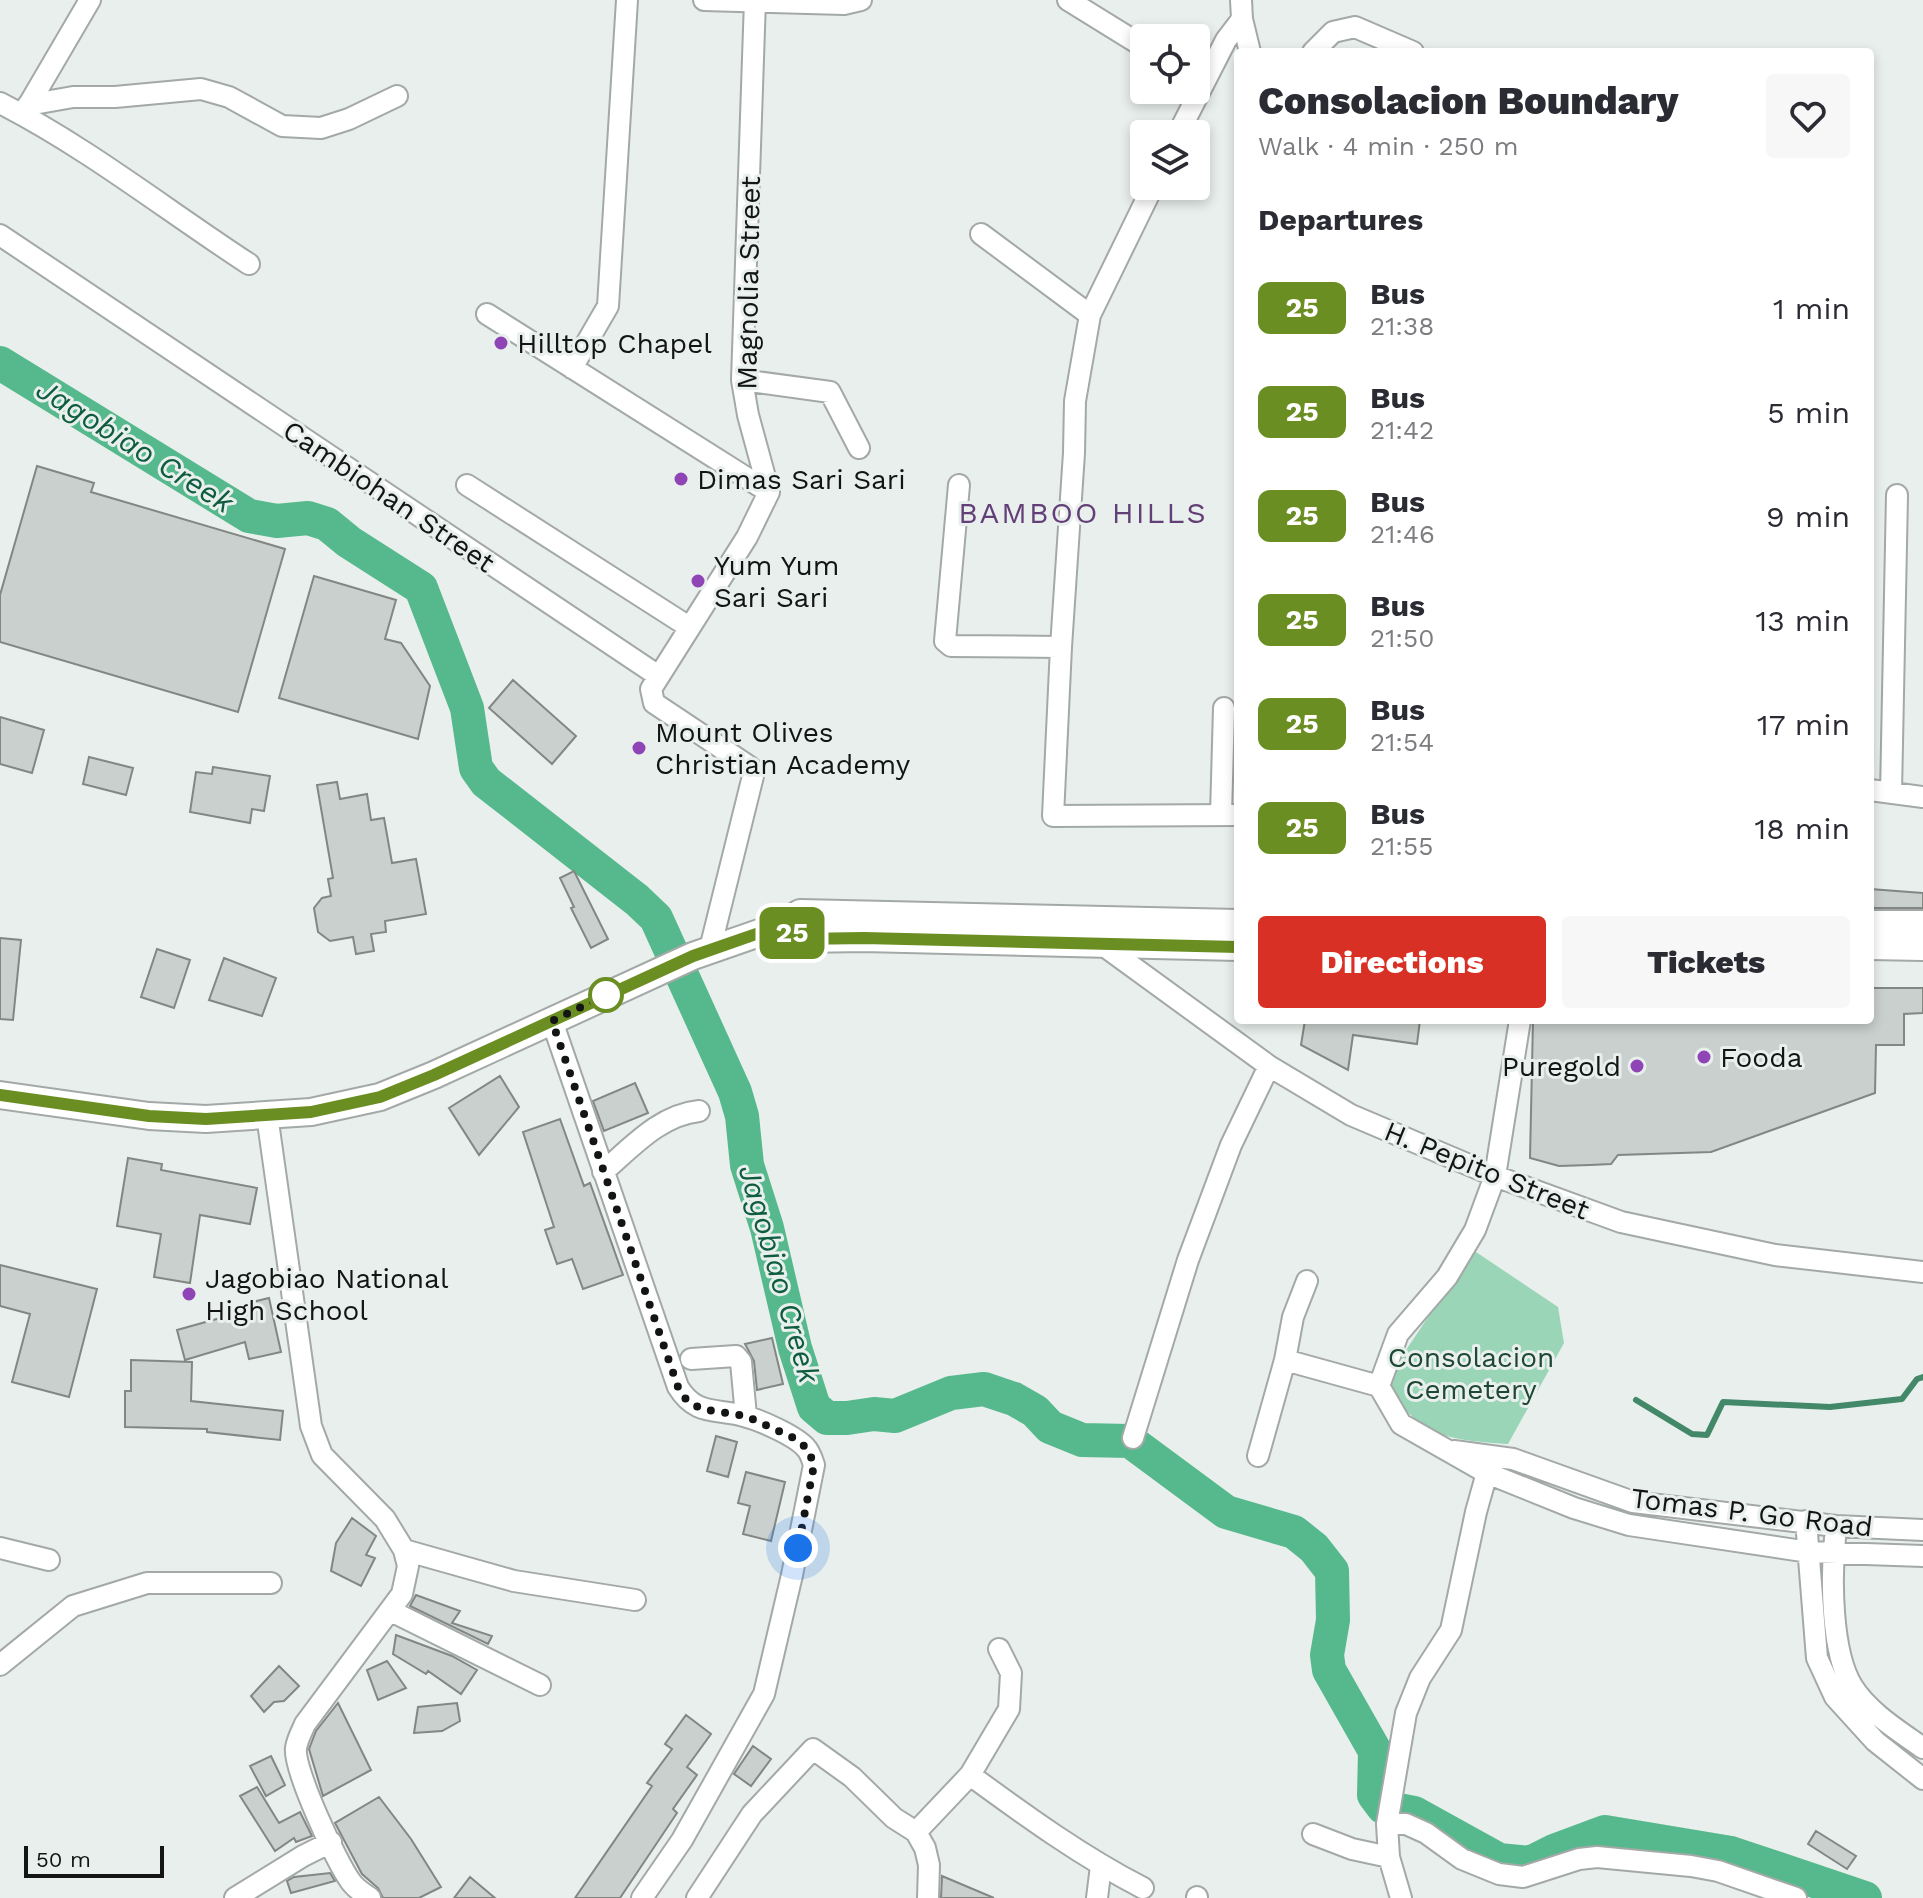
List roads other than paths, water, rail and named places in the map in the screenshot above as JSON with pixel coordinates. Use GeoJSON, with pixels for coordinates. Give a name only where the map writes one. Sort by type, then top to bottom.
{"type":"FeatureCollection","features":[{"type":"Feature","properties":{"kind":"main road"},"geometry":{"type":"LineString","coordinates":[[0,1095],[149,1116],[206,1119],[311,1112],[380,1097],[667,967],[782,925],[800,913],[1234,923]]}},
{"type":"Feature","properties":{"kind":"main road"},"geometry":{"type":"LineString","coordinates":[[1874,924],[1923,924]]}},
{"type":"Feature","properties":{"kind":"main road"},"geometry":{"type":"LineString","coordinates":[[782,925],[801,939],[1234,947]]}},
{"type":"Feature","properties":{"kind":"main road"},"geometry":{"type":"LineString","coordinates":[[1874,946],[1923,947]]}},
{"type":"Feature","properties":{"kind":"street"},"geometry":{"type":"LineString","coordinates":[[26,110],[90,0]]}},
{"type":"Feature","properties":{"kind":"street"},"geometry":{"type":"LineString","coordinates":[[572,368],[608,306],[627,0]]}},
{"type":"Feature","properties":{"kind":"street"},"geometry":{"type":"LineString","coordinates":[[704,0],[844,4],[861,0]]}},
{"type":"Feature","properties":{"kind":"street"},"geometry":{"type":"LineString","coordinates":[[1068,0],[1130,38]]}},
{"type":"Feature","properties":{"kind":"street","name":"Magnolia Street"},"geometry":{"type":"LineString","coordinates":[[755,1],[742,380],[769,492]]}},
{"type":"Feature","properties":{"kind":"street"},"geometry":{"type":"LineString","coordinates":[[1241,10],[1249,48]]}},
{"type":"Feature","properties":{"kind":"street"},"geometry":{"type":"LineString","coordinates":[[1210,67],[1241,10]]}},
{"type":"Feature","properties":{"kind":"street"},"geometry":{"type":"LineString","coordinates":[[1317,48],[1333,32],[1355,27],[1404,48]]}},
{"type":"Feature","properties":{"kind":"street"},"geometry":{"type":"LineString","coordinates":[[26,110],[73,97],[115,97],[201,89],[229,97],[282,126],[321,128],[349,119],[397,96]]}},
{"type":"Feature","properties":{"kind":"street"},"geometry":{"type":"LineString","coordinates":[[0,103],[26,110],[249,264]]}},
{"type":"Feature","properties":{"kind":"street"},"geometry":{"type":"LineString","coordinates":[[1146,200],[1090,315],[1075,401],[1053,816],[1230,815],[1224,708]]}},
{"type":"Feature","properties":{"kind":"street"},"geometry":{"type":"LineString","coordinates":[[981,234],[1090,315]]}},
{"type":"Feature","properties":{"kind":"street","name":"Cambiohan Street"},"geometry":{"type":"LineString","coordinates":[[0,235],[657,675]]}},
{"type":"Feature","properties":{"kind":"street"},"geometry":{"type":"LineString","coordinates":[[487,314],[769,492],[747,537],[657,675],[651,689],[654,703],[750,767],[753,776],[701,953]]}},
{"type":"Feature","properties":{"kind":"street"},"geometry":{"type":"LineString","coordinates":[[742,380],[830,392],[859,448]]}},
{"type":"Feature","properties":{"kind":"street"},"geometry":{"type":"LineString","coordinates":[[467,485],[689,627]]}},
{"type":"Feature","properties":{"kind":"street"},"geometry":{"type":"LineString","coordinates":[[959,485],[945,641],[951,646],[1061,647]]}},
{"type":"Feature","properties":{"kind":"street"},"geometry":{"type":"LineString","coordinates":[[1891,793],[1897,495]]}},
{"type":"Feature","properties":{"kind":"street"},"geometry":{"type":"LineString","coordinates":[[1874,791],[1923,797]]}},
{"type":"Feature","properties":{"kind":"street","name":"H. Pepito Street"},"geometry":{"type":"LineString","coordinates":[[1100,943],[1269,1066],[1351,1115],[1495,1176],[1621,1222],[1775,1255],[1923,1272]]}},
{"type":"Feature","properties":{"kind":"street"},"geometry":{"type":"LineString","coordinates":[[552,1021],[678,1387],[687,1401],[702,1409],[746,1416],[794,1438],[808,1449],[814,1465],[764,1694],[682,1840],[642,1898]]}},
{"type":"Feature","properties":{"kind":"street"},"geometry":{"type":"LineString","coordinates":[[1285,1360],[1379,1386],[1398,1334],[1447,1277],[1475,1230],[1495,1176],[1519,1024]]}},
{"type":"Feature","properties":{"kind":"street"},"geometry":{"type":"LineString","coordinates":[[1133,1438],[1188,1260],[1231,1145],[1269,1066]]}},
{"type":"Feature","properties":{"kind":"street"},"geometry":{"type":"LineString","coordinates":[[603,1172],[669,1118],[699,1111]]}},
{"type":"Feature","properties":{"kind":"street"},"geometry":{"type":"LineString","coordinates":[[267,1115],[311,1426],[322,1455],[385,1519],[404,1550],[408,1566],[402,1594],[305,1724],[296,1748],[305,1787],[350,1882],[370,1898]]}},
{"type":"Feature","properties":{"kind":"street"},"geometry":{"type":"LineString","coordinates":[[1258,1456],[1285,1360],[1293,1317],[1307,1281]]}},
{"type":"Feature","properties":{"kind":"street"},"geometry":{"type":"LineString","coordinates":[[691,1359],[736,1356],[741,1362],[746,1416]]}},
{"type":"Feature","properties":{"kind":"street","name":"Tomas P. Go Road"},"geometry":{"type":"LineString","coordinates":[[1379,1386],[1401,1424],[1446,1450],[1489,1464],[1574,1508],[1629,1525],[1809,1552],[1923,1556]]}},
{"type":"Feature","properties":{"kind":"street","name":"Tomas P. Go Road"},"geometry":{"type":"LineString","coordinates":[[1489,1464],[1513,1459],[1633,1502],[1836,1526],[1923,1530]]}},
{"type":"Feature","properties":{"kind":"street"},"geometry":{"type":"LineString","coordinates":[[1401,1898],[1389,1857],[1387,1821],[1406,1713],[1420,1678],[1451,1630],[1489,1464]]}},
{"type":"Feature","properties":{"kind":"street"},"geometry":{"type":"LineString","coordinates":[[1806,1521],[1817,1658],[1835,1697],[1875,1741],[1923,1779]]}},
{"type":"Feature","properties":{"kind":"street"},"geometry":{"type":"LineString","coordinates":[[1836,1526],[1837,1646],[1852,1686],[1881,1716],[1923,1748]]}},
{"type":"Feature","properties":{"kind":"street"},"geometry":{"type":"LineString","coordinates":[[0,1548],[49,1560]]}},
{"type":"Feature","properties":{"kind":"street"},"geometry":{"type":"LineString","coordinates":[[404,1550],[514,1581],[635,1600]]}},
{"type":"Feature","properties":{"kind":"street"},"geometry":{"type":"LineString","coordinates":[[0,1665],[73,1606],[147,1583],[271,1583]]}},
{"type":"Feature","properties":{"kind":"street"},"geometry":{"type":"LineString","coordinates":[[391,1611],[540,1685]]}},
{"type":"Feature","properties":{"kind":"street"},"geometry":{"type":"LineString","coordinates":[[916,1832],[970,1775],[1009,1709],[1011,1673],[999,1649]]}},
{"type":"Feature","properties":{"kind":"street"},"geometry":{"type":"LineString","coordinates":[[697,1898],[752,1814],[813,1749],[852,1777],[894,1818],[916,1832],[925,1848],[929,1865],[928,1898]]}},
{"type":"Feature","properties":{"kind":"street"},"geometry":{"type":"LineString","coordinates":[[970,1775],[1101,1866],[1143,1888]]}},
{"type":"Feature","properties":{"kind":"street"},"geometry":{"type":"LineString","coordinates":[[1387,1821],[1406,1824],[1426,1833],[1462,1859],[1499,1874],[1523,1877],[1579,1859],[1597,1857],[1704,1869],[1796,1898]]}},
{"type":"Feature","properties":{"kind":"street"},"geometry":{"type":"LineString","coordinates":[[1313,1834],[1352,1849],[1389,1857]]}},
{"type":"Feature","properties":{"kind":"street"},"geometry":{"type":"LineString","coordinates":[[235,1898],[331,1842]]}},
{"type":"Feature","properties":{"kind":"street"},"geometry":{"type":"LineString","coordinates":[[1097,1898],[1101,1866]]}},
{"type":"Feature","properties":{"kind":"waterway","name":"Jagobiao Creek"},"geometry":{"type":"LineString","coordinates":[[0,363],[249,516],[277,521],[308,518],[327,524],[349,542],[421,588],[467,708],[476,768],[486,782],[656,918],[735,1092],[742,1116],[747,1165],[767,1228],[795,1348],[814,1407],[827,1418],[874,1414],[895,1416],[951,1393],[984,1389],[1014,1399],[1035,1411],[1050,1427],[1082,1440],[1130,1441],[1226,1512],[1294,1532],[1314,1548],[1332,1571],[1333,1620],[1327,1655],[1329,1670],[1375,1751],[1374,1795],[1383,1807],[1414,1813],[1499,1860],[1530,1863],[1605,1832],[1731,1853],[1865,1898]]}},
{"type":"Feature","properties":{"kind":"waterway"},"geometry":{"type":"LineString","coordinates":[[1636,1400],[1692,1434],[1707,1435],[1723,1402],[1830,1407],[1902,1399],[1917,1379],[1923,1377]]}},
{"type":"Feature","properties":{"kind":"place","name":"Hilltop Chapel"},"geometry":{"type":"Point","coordinates":[501,343]}},
{"type":"Feature","properties":{"kind":"place","name":"Dimas Sari Sari"},"geometry":{"type":"Point","coordinates":[681,479]}},
{"type":"Feature","properties":{"kind":"place","name":"Yum Yum Sari Sari"},"geometry":{"type":"Point","coordinates":[698,581]}},
{"type":"Feature","properties":{"kind":"place","name":"Mount Olives Christian Academy"},"geometry":{"type":"Point","coordinates":[639,748]}},
{"type":"Feature","properties":{"kind":"place","name":"Fooda"},"geometry":{"type":"Point","coordinates":[1704,1057]}},
{"type":"Feature","properties":{"kind":"place","name":"Puregold"},"geometry":{"type":"Point","coordinates":[1637,1066]}},
{"type":"Feature","properties":{"kind":"place","name":"Jagobiao National High School"},"geometry":{"type":"Point","coordinates":[189,1294]}},
{"type":"Feature","properties":{"kind":"district","name":"BAMBOO HILLS"},"geometry":{"type":"Point","coordinates":[1083,513]}},
{"type":"Feature","properties":{"kind":"park label","name":"Consolacion Cemetery"},"geometry":{"type":"Point","coordinates":[1471,1373]}}]}
